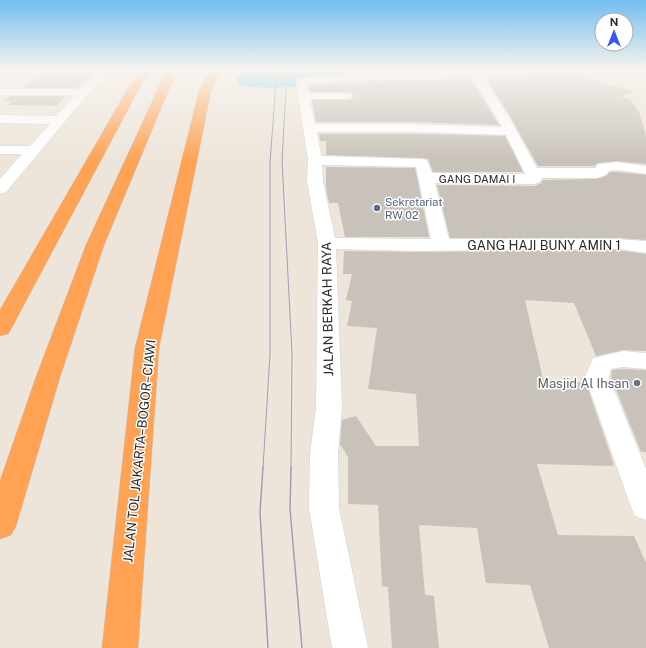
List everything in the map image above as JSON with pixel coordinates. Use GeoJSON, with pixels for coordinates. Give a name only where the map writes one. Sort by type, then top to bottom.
{"type":"FeatureCollection","features":[{"type":"Feature","properties":{"kind":"highway"},"geometry":{"type":"LineString","coordinates":[[0,329],[123,100]]}},
{"type":"Feature","properties":{"kind":"highway"},"geometry":{"type":"LineString","coordinates":[[0,526],[48,377],[95,245],[154,100]]}},
{"type":"Feature","properties":{"kind":"highway","name":"JALAN TOL JAKARTA–BOGOR–CIAWI"},"geometry":{"type":"LineString","coordinates":[[120,648],[147,348],[203,100]]}},
{"type":"Feature","properties":{"kind":"street"},"geometry":{"type":"LineString","coordinates":[[0,189],[77,100]]}},
{"type":"Feature","properties":{"kind":"street","name":"JALAN BERKAH RAYA"},"geometry":{"type":"LineString","coordinates":[[305,100],[315,160],[315,181],[327,243],[329,407],[324,454],[324,508],[350,648]]}},
{"type":"Feature","properties":{"kind":"street","name":"GANG DAMAI I"},"geometry":{"type":"LineString","coordinates":[[315,160],[421,158],[535,179],[503,117],[492,100]]}},
{"type":"Feature","properties":{"kind":"street"},"geometry":{"type":"LineString","coordinates":[[0,119],[60,120]]}},
{"type":"Feature","properties":{"kind":"street"},"geometry":{"type":"LineString","coordinates":[[310,128],[510,130]]}},
{"type":"Feature","properties":{"kind":"street"},"geometry":{"type":"LineString","coordinates":[[414,128],[441,245]]}},
{"type":"Feature","properties":{"kind":"street"},"geometry":{"type":"LineString","coordinates":[[0,150],[34,150]]}},
{"type":"Feature","properties":{"kind":"street"},"geometry":{"type":"LineString","coordinates":[[532,172],[597,173],[601,172],[603,167],[609,166],[646,170]]}},
{"type":"Feature","properties":{"kind":"street","name":"GANG HAJI BUNY AMIN 1"},"geometry":{"type":"LineString","coordinates":[[327,243],[441,245],[618,244],[646,246]]}},
{"type":"Feature","properties":{"kind":"street"},"geometry":{"type":"LineString","coordinates":[[646,361],[623,359],[601,363],[597,377],[646,507]]}},
{"type":"Feature","properties":{"kind":"building"},"geometry":{"type":"Polygon","coordinates":[[[62,100],[56,106],[8,105],[13,101],[4,101],[62,100]]]}},
{"type":"Feature","properties":{"kind":"building"},"geometry":{"type":"Polygon","coordinates":[[[312,100],[484,100],[499,125],[415,122],[316,122],[312,100]]]}},
{"type":"Feature","properties":{"kind":"building"},"geometry":{"type":"Polygon","coordinates":[[[500,100],[631,100],[639,112],[646,135],[646,164],[617,161],[598,163],[594,166],[538,166],[500,100]]]}},
{"type":"Feature","properties":{"kind":"building"},"geometry":{"type":"Polygon","coordinates":[[[319,134],[505,136],[523,172],[433,172],[428,159],[422,158],[326,155],[326,141],[320,141],[319,134]]]}},
{"type":"Feature","properties":{"kind":"building"},"geometry":{"type":"Polygon","coordinates":[[[326,167],[415,168],[429,237],[345,237],[338,203],[329,203],[326,188],[326,167]]]}},
{"type":"Feature","properties":{"kind":"building"},"geometry":{"type":"Polygon","coordinates":[[[610,172],[646,175],[646,240],[618,238],[450,238],[437,185],[535,186],[543,180],[597,179],[606,176],[610,172]]]}},
{"type":"Feature","properties":{"kind":"building"},"geometry":{"type":"Polygon","coordinates":[[[618,250],[646,254],[646,351],[623,350],[596,356],[574,303],[525,300],[543,379],[586,383],[614,465],[537,464],[558,535],[634,536],[646,563],[646,648],[549,648],[530,585],[486,583],[477,528],[419,525],[425,595],[434,596],[439,648],[392,648],[388,587],[382,586],[378,505],[348,504],[348,457],[340,444],[342,420],[356,416],[376,446],[419,446],[416,394],[368,389],[377,328],[347,326],[352,301],[346,300],[352,274],[343,274],[344,251],[417,252],[618,250]]]}},
{"type":"Feature","properties":{"kind":"building"},"geometry":{"type":"Polygon","coordinates":[[[612,370],[646,370],[646,452],[641,452],[611,377],[612,370]]]}},
{"type":"Feature","properties":{"kind":"tram line"},"geometry":{"type":"LineString","coordinates":[[263,468],[270,354],[270,162],[275,100]]}},
{"type":"Feature","properties":{"kind":"tram line"},"geometry":{"type":"LineString","coordinates":[[285,100],[282,161],[292,353],[291,468]]}},
{"type":"Feature","properties":{"kind":"tram line"},"geometry":{"type":"LineString","coordinates":[[263,467],[260,512],[268,648]]}},
{"type":"Feature","properties":{"kind":"tram line"},"geometry":{"type":"LineString","coordinates":[[291,467],[290,509],[302,648]]}},
{"type":"Feature","properties":{"kind":"place","name":"Sekretariat RW 02"},"geometry":{"type":"Point","coordinates":[377,208]}},
{"type":"Feature","properties":{"kind":"place","name":"Masjid Al Ihsan"},"geometry":{"type":"Point","coordinates":[637,383]}}]}
